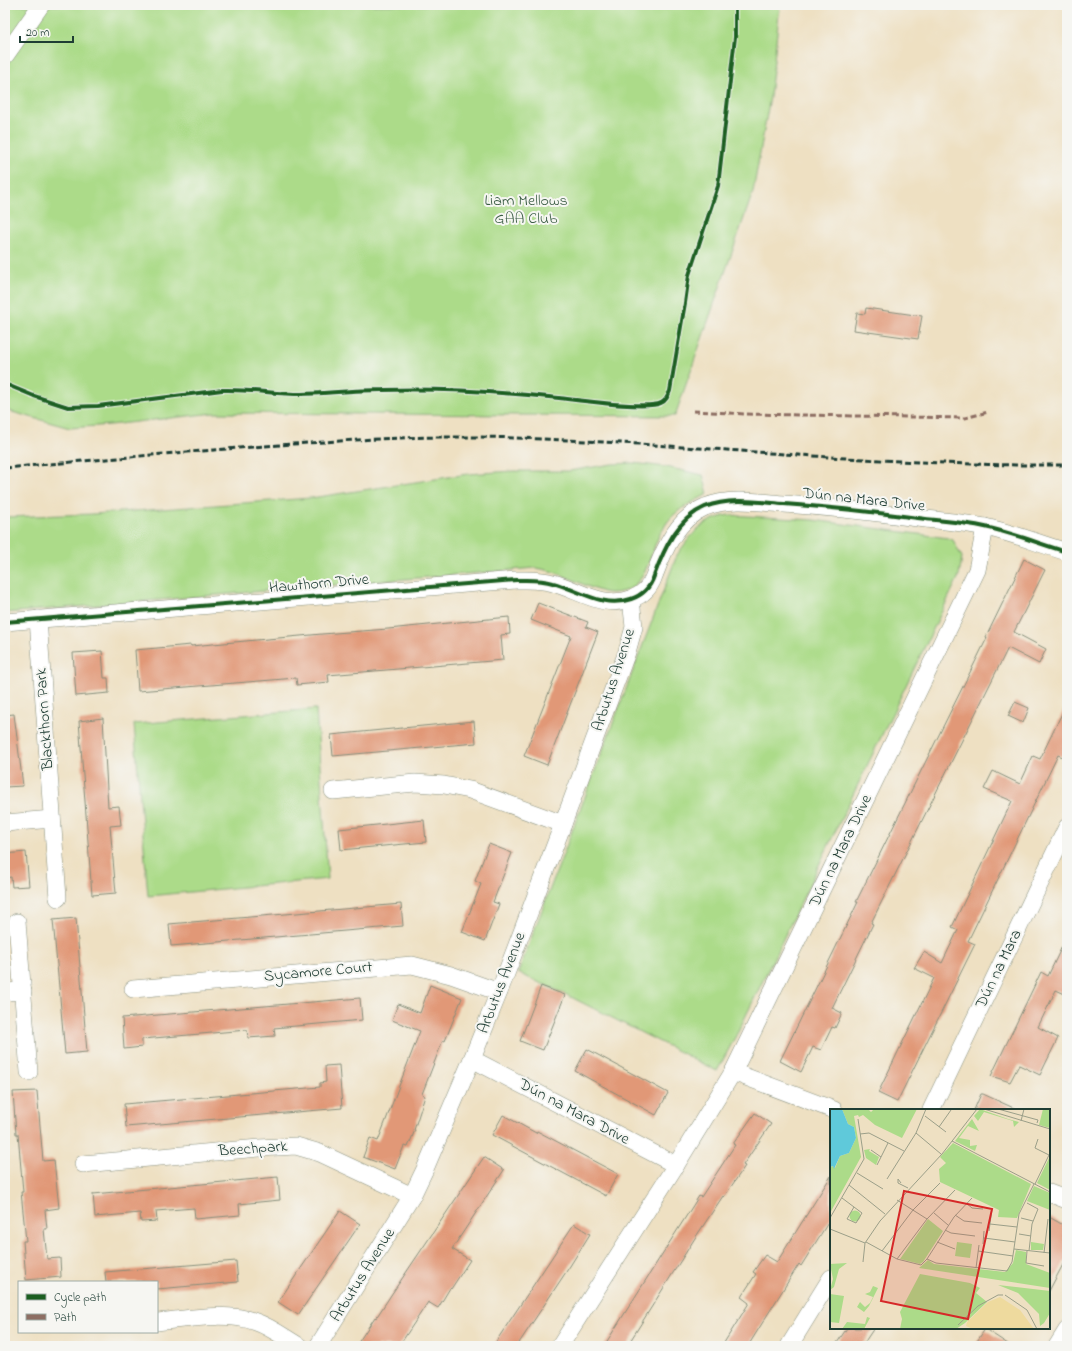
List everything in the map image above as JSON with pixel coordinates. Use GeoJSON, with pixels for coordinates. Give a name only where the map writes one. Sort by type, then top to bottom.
{"type":"FeatureCollection","features":[{"type":"Feature","properties":{"kind":"street"},"geometry":{"type":"LineString","coordinates":[[5,56],[41,5]]}},
{"type":"Feature","properties":{"kind":"street","name":"Dún na Mara Drive"},"geometry":{"type":"LineString","coordinates":[[631,599],[641,595],[648,589],[663,552],[670,539],[681,525],[693,514],[705,507],[717,504],[744,502],[832,507],[985,527],[1067,552]]}},
{"type":"Feature","properties":{"kind":"street","name":"Dún na Mara Drive"},"geometry":{"type":"LineString","coordinates":[[560,1346],[676,1165],[733,1072],[977,570],[985,527]]}},
{"type":"Feature","properties":{"kind":"street","name":"Hawthorn Drive"},"geometry":{"type":"LineString","coordinates":[[5,622],[516,580],[541,580],[553,583],[604,602],[618,602],[631,599]]}},
{"type":"Feature","properties":{"kind":"street","name":"Arbutus Avenue"},"geometry":{"type":"LineString","coordinates":[[318,1346],[412,1196],[472,1059],[563,824],[631,639],[634,627],[631,599]]}},
{"type":"Feature","properties":{"kind":"street","name":"Blackthorn Park"},"geometry":{"type":"LineString","coordinates":[[38,619],[58,898]]}},
{"type":"Feature","properties":{"kind":"street"},"geometry":{"type":"LineString","coordinates":[[333,791],[415,783],[444,784],[470,790],[563,824]]}},
{"type":"Feature","properties":{"kind":"street"},"geometry":{"type":"LineString","coordinates":[[5,823],[52,819]]}},
{"type":"Feature","properties":{"kind":"street","name":"Dún na Mara"},"geometry":{"type":"LineString","coordinates":[[931,1109],[1067,827]]}},
{"type":"Feature","properties":{"kind":"street"},"geometry":{"type":"LineString","coordinates":[[17,922],[29,1072]]}},
{"type":"Feature","properties":{"kind":"street","name":"Sycamore Court"},"geometry":{"type":"LineString","coordinates":[[133,989],[412,965],[498,992]]}},
{"type":"Feature","properties":{"kind":"street"},"geometry":{"type":"LineString","coordinates":[[5,992],[23,990]]}},
{"type":"Feature","properties":{"kind":"street","name":"Dún na Mara Drive"},"geometry":{"type":"LineString","coordinates":[[472,1059],[676,1165]]}},
{"type":"Feature","properties":{"kind":"street"},"geometry":{"type":"LineString","coordinates":[[733,1072],[831,1109]]}},
{"type":"Feature","properties":{"kind":"street","name":"Beechpark"},"geometry":{"type":"LineString","coordinates":[[83,1164],[296,1146],[320,1153],[412,1196]]}},
{"type":"Feature","properties":{"kind":"street"},"geometry":{"type":"LineString","coordinates":[[1050,1193],[1067,1200]]}},
{"type":"Feature","properties":{"kind":"street"},"geometry":{"type":"LineString","coordinates":[[789,1346],[830,1280]]}},
{"type":"Feature","properties":{"kind":"street"},"geometry":{"type":"LineString","coordinates":[[158,1322],[220,1316],[239,1318],[262,1325],[299,1346]]}},
{"type":"Feature","properties":{"kind":"street"},"geometry":{"type":"LineString","coordinates":[[1057,1346],[1067,1330]]}},
{"type":"Feature","properties":{"kind":"green space","name":"Liam Mellows GAA Club"},"geometry":{"type":"Polygon","coordinates":[[[5,5],[780,5],[770,97],[753,192],[675,416],[214,413],[70,428],[5,410],[5,5]]]}},
{"type":"Feature","properties":{"kind":"green space"},"geometry":{"type":"Polygon","coordinates":[[[633,463],[666,467],[703,475],[708,494],[678,511],[668,521],[658,537],[646,569],[640,579],[633,586],[624,591],[611,593],[602,592],[556,573],[535,568],[5,613],[5,517],[94,514],[311,498],[468,474],[513,471],[569,471],[612,464],[633,463]]]}},
{"type":"Feature","properties":{"kind":"green space"},"geometry":{"type":"Polygon","coordinates":[[[729,515],[813,520],[948,538],[953,540],[962,557],[959,576],[738,1032],[717,1071],[567,995],[518,973],[677,555],[693,534],[704,524],[719,517],[729,515]]]}},
{"type":"Feature","properties":{"kind":"green space"},"geometry":{"type":"Polygon","coordinates":[[[316,709],[328,879],[148,896],[134,724],[316,709]]]}},
{"type":"Feature","properties":{"kind":"building"},"geometry":{"type":"Polygon","coordinates":[[[866,308],[922,316],[918,339],[854,330],[857,313],[865,314],[866,308]]]}},
{"type":"Feature","properties":{"kind":"building"},"geometry":{"type":"Polygon","coordinates":[[[1024,559],[1045,570],[1014,632],[1046,649],[1039,664],[1008,648],[871,923],[873,924],[832,1008],[842,1013],[835,1028],[832,1027],[821,1050],[813,1047],[801,1072],[780,1061],[858,902],[856,902],[987,638],[986,637],[1024,559]]]}},
{"type":"Feature","properties":{"kind":"building"},"geometry":{"type":"Polygon","coordinates":[[[538,603],[588,622],[586,627],[598,632],[547,765],[524,756],[571,636],[531,620],[538,603]]]}},
{"type":"Feature","properties":{"kind":"building"},"geometry":{"type":"Polygon","coordinates":[[[509,617],[510,634],[501,635],[503,660],[328,675],[329,682],[297,685],[296,678],[138,691],[135,650],[388,629],[509,617]]]}},
{"type":"Feature","properties":{"kind":"building"},"geometry":{"type":"Polygon","coordinates":[[[102,651],[104,678],[108,678],[109,693],[76,696],[73,653],[102,651]]]}},
{"type":"Feature","properties":{"kind":"building"},"geometry":{"type":"Polygon","coordinates":[[[1015,702],[1029,708],[1023,723],[1008,716],[1015,702]]]}},
{"type":"Feature","properties":{"kind":"building"},"geometry":{"type":"Polygon","coordinates":[[[1067,703],[1067,759],[1058,755],[968,941],[975,944],[897,1102],[878,1093],[934,978],[914,968],[924,952],[942,963],[958,930],[952,927],[1012,801],[984,789],[993,771],[1020,784],[1033,756],[1040,759],[1067,703]]]}},
{"type":"Feature","properties":{"kind":"building"},"geometry":{"type":"Polygon","coordinates":[[[14,714],[23,786],[5,787],[5,715],[14,714]]]}},
{"type":"Feature","properties":{"kind":"building"},"geometry":{"type":"Polygon","coordinates":[[[103,718],[108,807],[119,806],[121,825],[110,826],[116,893],[92,895],[79,721],[103,718]]]}},
{"type":"Feature","properties":{"kind":"building"},"geometry":{"type":"Polygon","coordinates":[[[474,721],[476,743],[333,756],[331,735],[474,721]]]}},
{"type":"Feature","properties":{"kind":"building"},"geometry":{"type":"Polygon","coordinates":[[[424,820],[426,842],[341,850],[339,829],[424,820]]]}},
{"type":"Feature","properties":{"kind":"building"},"geometry":{"type":"Polygon","coordinates":[[[489,844],[512,853],[493,902],[499,904],[485,941],[462,932],[481,884],[475,881],[489,844]]]}},
{"type":"Feature","properties":{"kind":"building"},"geometry":{"type":"Polygon","coordinates":[[[26,852],[29,886],[12,887],[11,877],[5,878],[5,854],[26,852]]]}},
{"type":"Feature","properties":{"kind":"building"},"geometry":{"type":"Polygon","coordinates":[[[401,904],[403,926],[171,946],[169,924],[401,904]]]}},
{"type":"Feature","properties":{"kind":"building"},"geometry":{"type":"Polygon","coordinates":[[[76,918],[87,1052],[65,1054],[53,920],[76,918]]]}},
{"type":"Feature","properties":{"kind":"building"},"geometry":{"type":"Polygon","coordinates":[[[1067,936],[1067,995],[1056,990],[1038,1027],[1058,1038],[1040,1075],[1019,1065],[1010,1082],[991,1076],[1041,972],[1048,976],[1067,936]]]}},
{"type":"Feature","properties":{"kind":"building"},"geometry":{"type":"Polygon","coordinates":[[[430,985],[462,998],[445,1041],[443,1040],[422,1094],[425,1096],[415,1130],[408,1147],[404,1146],[395,1169],[363,1157],[370,1138],[378,1141],[420,1031],[392,1020],[398,1004],[420,1013],[430,985]]]}},
{"type":"Feature","properties":{"kind":"building"},"geometry":{"type":"Polygon","coordinates":[[[541,986],[565,995],[543,1050],[520,1041],[541,986]]]}},
{"type":"Feature","properties":{"kind":"building"},"geometry":{"type":"Polygon","coordinates":[[[360,998],[362,1020],[274,1028],[275,1036],[248,1038],[247,1030],[142,1039],[142,1047],[124,1049],[122,1018],[360,998]]]}},
{"type":"Feature","properties":{"kind":"building"},"geometry":{"type":"Polygon","coordinates":[[[587,1049],[668,1093],[656,1115],[575,1071],[587,1049]]]}},
{"type":"Feature","properties":{"kind":"building"},"geometry":{"type":"Polygon","coordinates":[[[339,1065],[342,1108],[126,1127],[124,1104],[320,1087],[320,1083],[326,1082],[325,1066],[339,1065]]]}},
{"type":"Feature","properties":{"kind":"building"},"geometry":{"type":"Polygon","coordinates":[[[37,1091],[43,1161],[54,1160],[59,1208],[45,1210],[47,1229],[44,1229],[47,1259],[60,1258],[61,1277],[26,1280],[23,1241],[26,1241],[21,1192],[23,1192],[13,1092],[37,1091]]]}},
{"type":"Feature","properties":{"kind":"building"},"geometry":{"type":"Polygon","coordinates":[[[981,1094],[983,1094],[1016,1109],[974,1109],[981,1094]]]}},
{"type":"Feature","properties":{"kind":"building"},"geometry":{"type":"Polygon","coordinates":[[[755,1113],[771,1124],[743,1165],[745,1166],[695,1238],[627,1346],[604,1346],[699,1196],[701,1197],[735,1145],[733,1144],[755,1113]]]}},
{"type":"Feature","properties":{"kind":"building"},"geometry":{"type":"Polygon","coordinates":[[[503,1115],[536,1133],[537,1131],[618,1174],[606,1196],[492,1135],[503,1115]]]}},
{"type":"Feature","properties":{"kind":"building"},"geometry":{"type":"Polygon","coordinates":[[[484,1157],[504,1170],[452,1249],[470,1260],[451,1289],[450,1288],[438,1308],[428,1302],[399,1346],[356,1346],[375,1317],[376,1318],[484,1157]]]}},
{"type":"Feature","properties":{"kind":"building"},"geometry":{"type":"Polygon","coordinates":[[[278,1177],[280,1200],[239,1204],[240,1215],[195,1219],[194,1208],[156,1211],[157,1221],[141,1222],[140,1213],[95,1217],[93,1194],[278,1177]]]}},
{"type":"Feature","properties":{"kind":"building"},"geometry":{"type":"Polygon","coordinates":[[[830,1178],[830,1220],[801,1266],[799,1264],[748,1346],[722,1346],[749,1303],[741,1297],[756,1274],[753,1272],[765,1255],[777,1262],[830,1178]]]}},
{"type":"Feature","properties":{"kind":"building"},"geometry":{"type":"Polygon","coordinates":[[[340,1211],[360,1224],[298,1315],[278,1302],[340,1211]]]}},
{"type":"Feature","properties":{"kind":"building"},"geometry":{"type":"Polygon","coordinates":[[[1050,1218],[1067,1227],[1067,1257],[1050,1289],[1050,1218]]]}},
{"type":"Feature","properties":{"kind":"building"},"geometry":{"type":"Polygon","coordinates":[[[574,1224],[590,1234],[517,1346],[493,1346],[574,1224]]]}},
{"type":"Feature","properties":{"kind":"building"},"geometry":{"type":"Polygon","coordinates":[[[236,1261],[238,1282],[158,1289],[158,1281],[106,1281],[105,1272],[236,1261]]]}},
{"type":"Feature","properties":{"kind":"building"},"geometry":{"type":"Polygon","coordinates":[[[846,1329],[873,1329],[862,1346],[835,1346],[846,1329]]]}},
{"type":"Feature","properties":{"kind":"building"},"geometry":{"type":"Polygon","coordinates":[[[985,1329],[1011,1346],[974,1346],[985,1329]]]}},
{"type":"Feature","properties":{"kind":"railway"},"geometry":{"type":"LineString","coordinates":[[5,468],[299,444],[390,438],[450,437],[553,439],[920,462],[994,465],[1067,465]]}},
{"type":"Feature","properties":{"kind":"marked path"},"geometry":{"type":"LineString","coordinates":[[693,411],[746,414],[965,418],[988,412]]}},
{"type":"Feature","properties":{"kind":"cycle path"},"geometry":{"type":"LineString","coordinates":[[5,384],[34,396],[68,407],[98,406],[222,390],[301,394],[373,390],[449,390],[515,394],[628,405],[653,405],[663,402],[667,398],[670,391],[689,275],[718,186],[735,37],[735,5]]}},
{"type":"Feature","properties":{"kind":"cycle path"},"geometry":{"type":"LineString","coordinates":[[5,622],[516,580],[544,581],[563,586],[601,600],[611,602],[621,601],[635,597],[648,587],[667,545],[679,527],[687,519],[695,512],[705,507],[734,501],[755,501],[835,508],[968,524],[1006,532],[1067,552]]}}]}
